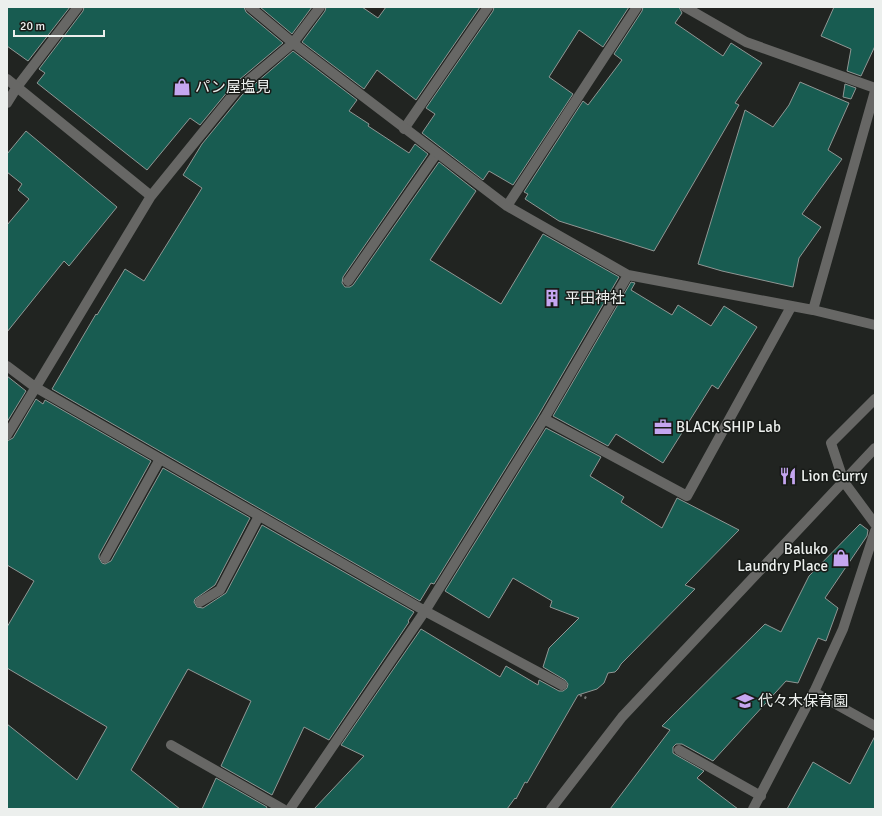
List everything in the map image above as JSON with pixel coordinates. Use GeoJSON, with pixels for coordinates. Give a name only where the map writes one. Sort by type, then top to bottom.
{"type":"FeatureCollection","features":[{"type":"Feature","properties":{"kind":"street"},"geometry":{"type":"LineString","coordinates":[[7,103],[17,87],[78,7]]}},
{"type":"Feature","properties":{"kind":"street"},"geometry":{"type":"LineString","coordinates":[[250,7],[292,43],[507,206],[628,275],[813,310],[875,325]]}},
{"type":"Feature","properties":{"kind":"street"},"geometry":{"type":"LineString","coordinates":[[7,435],[151,196],[237,90],[292,43],[320,7]]}},
{"type":"Feature","properties":{"kind":"street"},"geometry":{"type":"LineString","coordinates":[[404,129],[488,7]]}},
{"type":"Feature","properties":{"kind":"street"},"geometry":{"type":"LineString","coordinates":[[507,206],[637,7]]}},
{"type":"Feature","properties":{"kind":"street"},"geometry":{"type":"LineString","coordinates":[[685,7],[746,42],[875,88]]}},
{"type":"Feature","properties":{"kind":"street"},"geometry":{"type":"LineString","coordinates":[[7,79],[151,196]]}},
{"type":"Feature","properties":{"kind":"street"},"geometry":{"type":"LineString","coordinates":[[813,310],[875,92]]}},
{"type":"Feature","properties":{"kind":"street"},"geometry":{"type":"LineString","coordinates":[[348,281],[437,153]]}},
{"type":"Feature","properties":{"kind":"street"},"geometry":{"type":"LineString","coordinates":[[290,809],[425,611],[544,419],[628,275]]}},
{"type":"Feature","properties":{"kind":"street"},"geometry":{"type":"LineString","coordinates":[[544,419],[687,496],[791,307]]}},
{"type":"Feature","properties":{"kind":"street"},"geometry":{"type":"LineString","coordinates":[[7,366],[35,387],[259,516],[425,611],[562,685]]}},
{"type":"Feature","properties":{"kind":"street"},"geometry":{"type":"LineString","coordinates":[[875,399],[831,443],[844,482],[875,524]]}},
{"type":"Feature","properties":{"kind":"street"},"geometry":{"type":"LineString","coordinates":[[551,809],[622,717],[875,448]]}},
{"type":"Feature","properties":{"kind":"street"},"geometry":{"type":"LineString","coordinates":[[105,558],[160,459]]}},
{"type":"Feature","properties":{"kind":"street"},"geometry":{"type":"LineString","coordinates":[[200,602],[220,590],[259,516]]}},
{"type":"Feature","properties":{"kind":"street"},"geometry":{"type":"LineString","coordinates":[[753,809],[814,692],[843,629],[875,531]]}},
{"type":"Feature","properties":{"kind":"street"},"geometry":{"type":"LineString","coordinates":[[814,692],[875,726]]}},
{"type":"Feature","properties":{"kind":"street"},"geometry":{"type":"LineString","coordinates":[[171,745],[283,809]]}},
{"type":"Feature","properties":{"kind":"street"},"geometry":{"type":"LineString","coordinates":[[680,750],[761,796]]}},
{"type":"Feature","properties":{"kind":"building"},"geometry":{"type":"Polygon","coordinates":[[[7,7],[70,7],[28,61],[7,46],[7,7]]]}},
{"type":"Feature","properties":{"kind":"building"},"geometry":{"type":"Polygon","coordinates":[[[84,7],[244,7],[246,12],[283,43],[233,85],[200,125],[190,118],[147,170],[37,83],[45,73],[39,69],[83,11],[84,7]]]}},
{"type":"Feature","properties":{"kind":"building"},"geometry":{"type":"Polygon","coordinates":[[[260,7],[312,7],[292,34],[260,7]]]}},
{"type":"Feature","properties":{"kind":"building"},"geometry":{"type":"Polygon","coordinates":[[[326,7],[362,7],[378,18],[386,7],[480,7],[416,100],[377,70],[364,89],[302,42],[325,11],[326,7]]]}},
{"type":"Feature","properties":{"kind":"building"},"geometry":{"type":"Polygon","coordinates":[[[494,7],[629,7],[603,47],[579,30],[549,77],[573,94],[513,185],[489,171],[483,180],[422,133],[435,114],[426,108],[493,11],[494,7]]]}},
{"type":"Feature","properties":{"kind":"building"},"geometry":{"type":"Polygon","coordinates":[[[643,7],[679,7],[682,13],[675,23],[723,56],[731,43],[762,63],[735,103],[739,105],[654,251],[559,221],[525,199],[528,194],[524,192],[583,101],[588,105],[622,60],[614,54],[642,11],[643,7]]]}},
{"type":"Feature","properties":{"kind":"building"},"geometry":{"type":"Polygon","coordinates":[[[834,7],[875,7],[875,46],[861,76],[847,71],[851,49],[821,36],[834,7]]]}},
{"type":"Feature","properties":{"kind":"building"},"geometry":{"type":"Polygon","coordinates":[[[293,51],[357,100],[349,111],[369,124],[368,126],[409,153],[415,144],[428,154],[343,277],[342,283],[345,287],[350,287],[353,285],[439,162],[476,191],[430,260],[501,304],[543,234],[619,277],[538,416],[434,584],[431,583],[420,601],[52,389],[96,314],[97,315],[125,269],[144,281],[202,188],[183,175],[202,144],[242,95],[293,51]]]}},
{"type":"Feature","properties":{"kind":"building"},"geometry":{"type":"Polygon","coordinates":[[[800,82],[849,103],[828,150],[842,159],[802,214],[821,227],[799,258],[793,287],[698,264],[745,110],[773,127],[789,105],[800,82]]]}},
{"type":"Feature","properties":{"kind":"building"},"geometry":{"type":"Polygon","coordinates":[[[845,84],[856,88],[851,99],[843,97],[845,84]]]}},
{"type":"Feature","properties":{"kind":"building"},"geometry":{"type":"Polygon","coordinates":[[[26,131],[117,207],[69,266],[64,261],[7,332],[7,225],[29,199],[18,190],[22,184],[7,172],[7,154],[26,131]]]}},
{"type":"Feature","properties":{"kind":"building"},"geometry":{"type":"Polygon","coordinates":[[[631,282],[635,283],[631,290],[672,315],[678,305],[711,326],[724,306],[757,327],[718,389],[712,385],[663,463],[616,434],[608,446],[553,416],[631,282]]]}},
{"type":"Feature","properties":{"kind":"building"},"geometry":{"type":"Polygon","coordinates":[[[7,376],[26,391],[7,422],[7,376]]]}},
{"type":"Feature","properties":{"kind":"building"},"geometry":{"type":"Polygon","coordinates":[[[36,399],[43,404],[45,400],[151,461],[99,555],[102,563],[105,564],[111,561],[163,468],[250,518],[215,585],[195,599],[194,602],[197,607],[203,608],[226,593],[262,525],[414,612],[408,621],[409,622],[329,740],[304,727],[272,795],[221,766],[251,701],[188,669],[131,770],[180,809],[7,809],[7,724],[77,780],[107,727],[7,668],[7,627],[34,581],[7,565],[7,441],[13,438],[36,399]]]}},
{"type":"Feature","properties":{"kind":"building"},"geometry":{"type":"Polygon","coordinates":[[[546,428],[601,457],[590,476],[624,497],[621,502],[662,528],[677,498],[739,530],[685,585],[695,589],[621,664],[618,669],[615,672],[608,673],[604,683],[597,689],[578,695],[527,783],[525,782],[516,799],[515,798],[507,809],[314,809],[364,756],[341,745],[421,629],[500,677],[506,666],[538,685],[539,680],[559,691],[563,691],[567,688],[568,684],[565,680],[543,667],[549,648],[579,618],[550,607],[552,601],[513,578],[489,618],[445,591],[546,428]]]}},
{"type":"Feature","properties":{"kind":"building"},"geometry":{"type":"Polygon","coordinates":[[[860,524],[868,530],[867,536],[825,598],[838,608],[826,641],[818,638],[798,683],[786,681],[713,761],[682,744],[676,744],[673,747],[673,753],[704,771],[697,778],[738,809],[610,809],[670,730],[662,726],[765,624],[781,632],[809,576],[860,524]]]}},
{"type":"Feature","properties":{"kind":"building"},"geometry":{"type":"Polygon","coordinates":[[[875,736],[875,809],[787,809],[813,762],[850,784],[875,736]]]}},
{"type":"Feature","properties":{"kind":"building"},"geometry":{"type":"Polygon","coordinates":[[[216,778],[267,807],[266,809],[202,809],[216,778]]]}},
{"type":"Feature","properties":{"kind":"place","name":"パン屋塩見"},"geometry":{"type":"Point","coordinates":[182,87]}},
{"type":"Feature","properties":{"kind":"place","name":"平田神社"},"geometry":{"type":"Point","coordinates":[552,298]}},
{"type":"Feature","properties":{"kind":"place","name":"BLACK SHIP Lab"},"geometry":{"type":"Point","coordinates":[663,427]}},
{"type":"Feature","properties":{"kind":"place","name":"Lion Curry"},"geometry":{"type":"Point","coordinates":[788,476]}},
{"type":"Feature","properties":{"kind":"place","name":"Baluko Laundry Place"},"geometry":{"type":"Point","coordinates":[841,558]}},
{"type":"Feature","properties":{"kind":"place","name":"代々木保育園"},"geometry":{"type":"Point","coordinates":[745,701]}}]}
